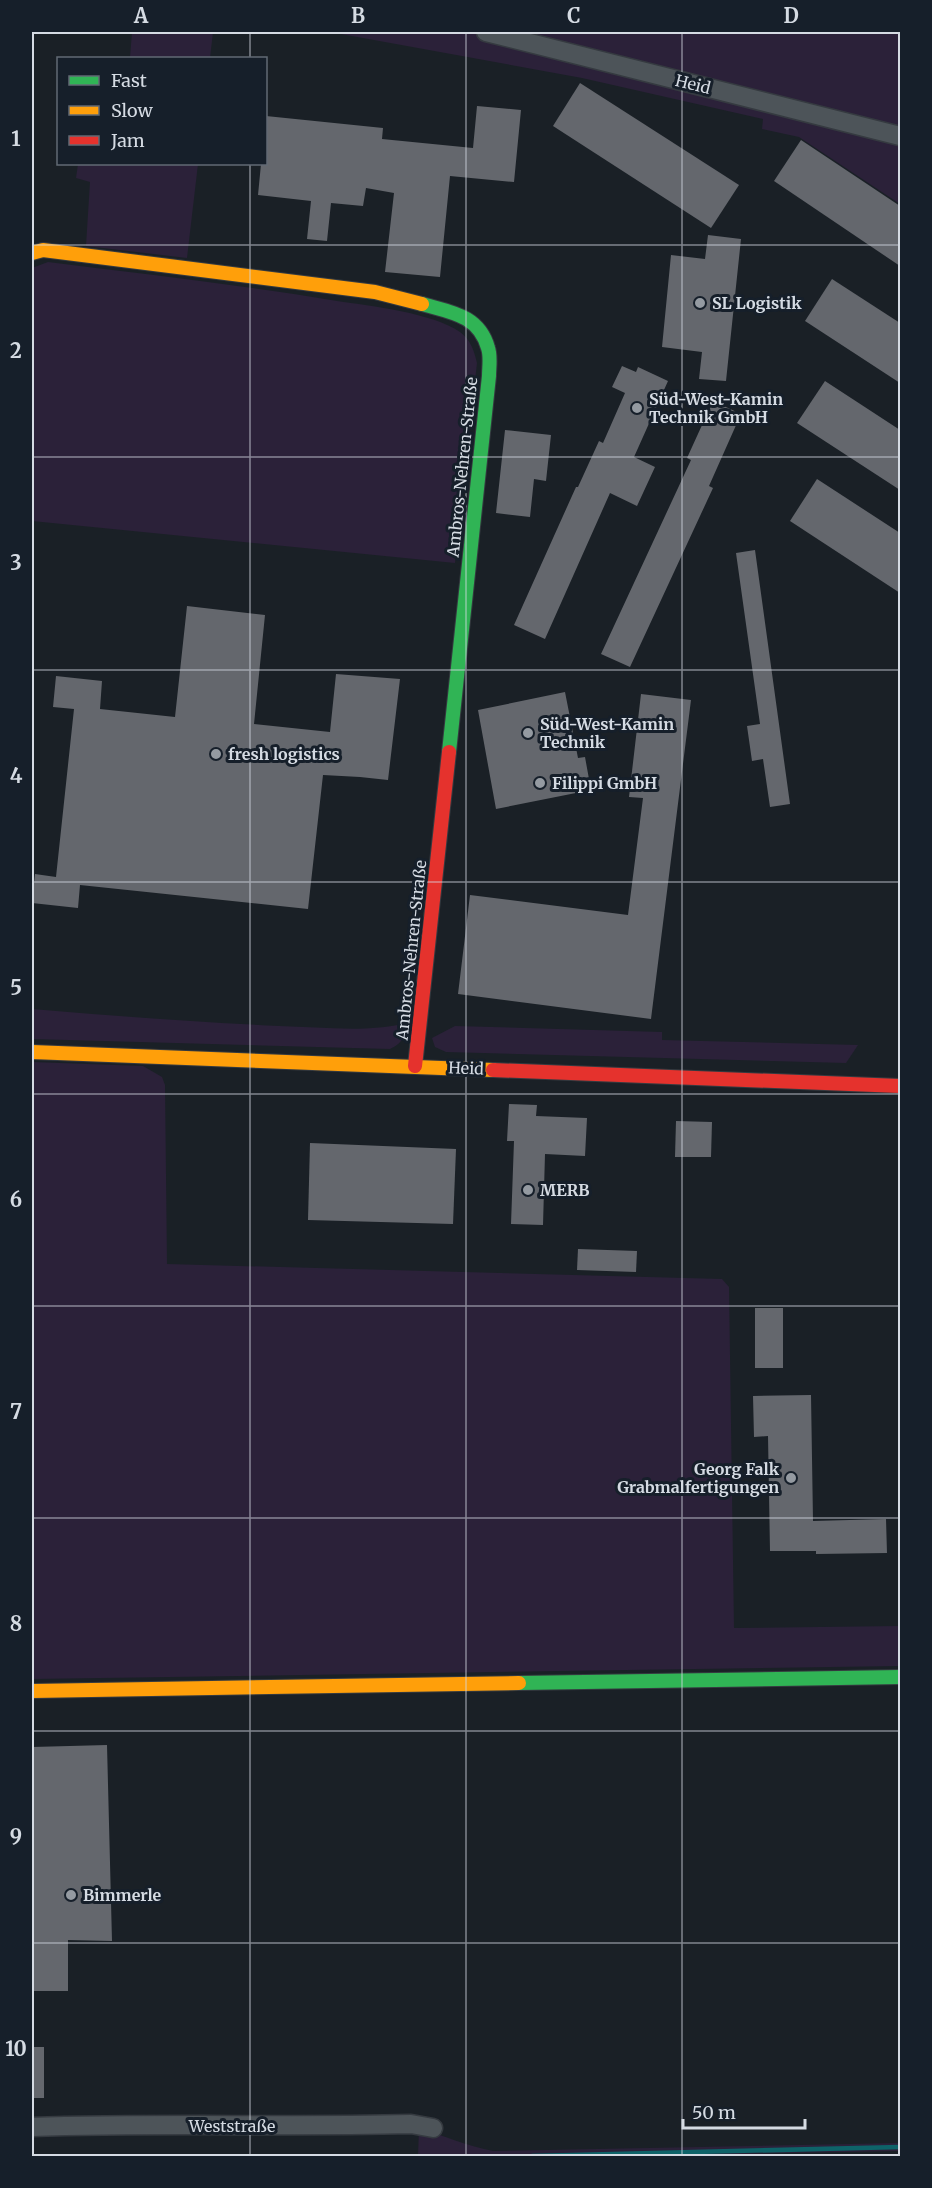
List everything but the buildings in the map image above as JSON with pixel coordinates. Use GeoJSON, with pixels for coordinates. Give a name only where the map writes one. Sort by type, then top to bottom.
{"type":"FeatureCollection","features":[{"type":"Feature","properties":{"kind":"street","name":"Heid"},"geometry":{"type":"LineString","coordinates":[[486,32],[900,136]]}},
{"type":"Feature","properties":{"kind":"street","name":"Ambros-Nehren-Straße"},"geometry":{"type":"LineString","coordinates":[[32,253],[43,250],[375,292],[462,315],[479,329],[489,349],[489,376],[415,1066]]}},
{"type":"Feature","properties":{"kind":"street","name":"Heid"},"geometry":{"type":"LineString","coordinates":[[32,1052],[900,1086]]}},
{"type":"Feature","properties":{"kind":"street"},"geometry":{"type":"LineString","coordinates":[[32,1691],[900,1677]]}},
{"type":"Feature","properties":{"kind":"street","name":"Weststraße"},"geometry":{"type":"LineString","coordinates":[[32,2127],[411,2124],[433,2128]]}},
{"type":"Feature","properties":{"kind":"shaded area"},"geometry":{"type":"Polygon","coordinates":[[[132,32],[213,32],[210,57],[130,57],[132,32]]]}},
{"type":"Feature","properties":{"kind":"shaded area"},"geometry":{"type":"Polygon","coordinates":[[[330,32],[900,32],[900,204],[799,137],[762,129],[763,119],[582,78],[330,32]]]}},
{"type":"Feature","properties":{"kind":"shaded area"},"geometry":{"type":"Polygon","coordinates":[[[78,165],[198,165],[187,258],[86,246],[90,182],[76,178],[78,165]]]}},
{"type":"Feature","properties":{"kind":"shaded area"},"geometry":{"type":"Polygon","coordinates":[[[48,262],[384,308],[434,320],[460,332],[469,342],[477,363],[455,563],[32,521],[32,268],[48,262]]]}},
{"type":"Feature","properties":{"kind":"shaded area"},"geometry":{"type":"Polygon","coordinates":[[[32,1009],[186,1021],[328,1028],[376,1028],[407,1023],[403,1039],[390,1049],[32,1039],[32,1009]]]}},
{"type":"Feature","properties":{"kind":"shaded area"},"geometry":{"type":"Polygon","coordinates":[[[455,1026],[662,1032],[662,1040],[858,1045],[846,1063],[446,1052],[435,1047],[432,1038],[455,1026]]]}},
{"type":"Feature","properties":{"kind":"shaded area"},"geometry":{"type":"Polygon","coordinates":[[[32,1062],[143,1066],[162,1077],[165,1085],[167,1264],[722,1279],[729,1287],[734,1628],[900,1626],[900,1666],[32,1679],[32,1062]]]}},
{"type":"Feature","properties":{"kind":"shaded area"},"geometry":{"type":"Polygon","coordinates":[[[419,2129],[493,2151],[900,2143],[900,2151],[630,2156],[418,2156],[419,2129]]]}},
{"type":"Feature","properties":{"kind":"waterway"},"geometry":{"type":"LineString","coordinates":[[532,2156],[900,2147]]}},
{"type":"Feature","properties":{"kind":"traffic: fast"},"geometry":{"type":"LineString","coordinates":[[422,304],[453,313],[471,322],[484,337],[490,358],[449,752]]}},
{"type":"Feature","properties":{"kind":"traffic: fast"},"geometry":{"type":"LineString","coordinates":[[519,1683],[900,1677]]}},
{"type":"Feature","properties":{"kind":"traffic: slow"},"geometry":{"type":"LineString","coordinates":[[32,253],[43,250],[375,292],[422,304]]}},
{"type":"Feature","properties":{"kind":"traffic: slow"},"geometry":{"type":"LineString","coordinates":[[32,1052],[493,1070]]}},
{"type":"Feature","properties":{"kind":"traffic: slow"},"geometry":{"type":"LineString","coordinates":[[32,1691],[519,1683]]}},
{"type":"Feature","properties":{"kind":"traffic: jam"},"geometry":{"type":"LineString","coordinates":[[415,1066],[449,752]]}},
{"type":"Feature","properties":{"kind":"traffic: jam"},"geometry":{"type":"LineString","coordinates":[[493,1070],[900,1086]]}},
{"type":"Feature","properties":{"kind":"place","name":"SL Logistik"},"geometry":{"type":"Point","coordinates":[700,303]}},
{"type":"Feature","properties":{"kind":"place","name":"Süd-West-Kamin Technik GmbH"},"geometry":{"type":"Point","coordinates":[637,408]}},
{"type":"Feature","properties":{"kind":"place","name":"Süd-West-Kamin Technik"},"geometry":{"type":"Point","coordinates":[528,733]}},
{"type":"Feature","properties":{"kind":"place","name":"fresh logistics"},"geometry":{"type":"Point","coordinates":[216,754]}},
{"type":"Feature","properties":{"kind":"place","name":"Filippi GmbH"},"geometry":{"type":"Point","coordinates":[540,783]}},
{"type":"Feature","properties":{"kind":"place","name":"MERB"},"geometry":{"type":"Point","coordinates":[528,1190]}},
{"type":"Feature","properties":{"kind":"place","name":"Georg Falk Grabmalfertigungen"},"geometry":{"type":"Point","coordinates":[791,1478]}},
{"type":"Feature","properties":{"kind":"place","name":"Bimmerle"},"geometry":{"type":"Point","coordinates":[71,1895]}}]}
